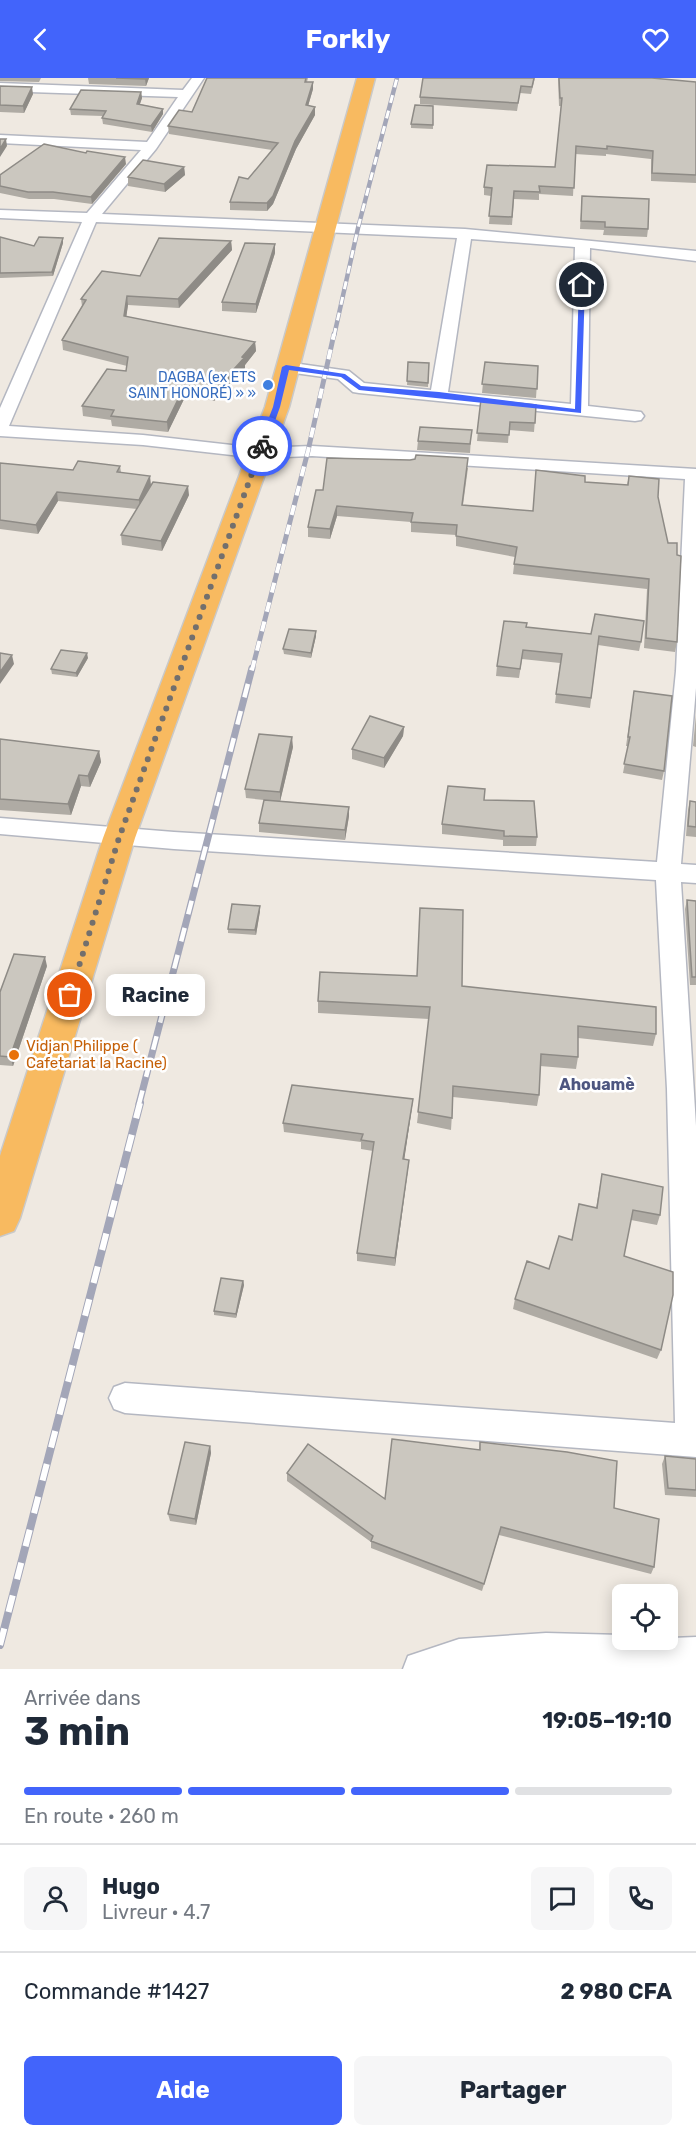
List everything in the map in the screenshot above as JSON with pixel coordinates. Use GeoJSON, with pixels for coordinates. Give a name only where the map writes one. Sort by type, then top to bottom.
{"type":"FeatureCollection","features":[{"type":"Feature","properties":{"kind":"highway"},"geometry":{"type":"LineString","coordinates":[[0,1218],[119,838],[277,407],[366,78]]}},
{"type":"Feature","properties":{"kind":"street"},"geometry":{"type":"LineString","coordinates":[[125,1398],[694,1441],[681,1089],[668,872],[687,671],[695,474],[312,451],[259,453],[143,440],[0,430],[91,218],[151,146],[198,78]]}},
{"type":"Feature","properties":{"kind":"street"},"geometry":{"type":"LineString","coordinates":[[0,87],[77,84],[189,94]]}},
{"type":"Feature","properties":{"kind":"street"},"geometry":{"type":"LineString","coordinates":[[0,139],[151,146]]}},
{"type":"Feature","properties":{"kind":"street"},"geometry":{"type":"LineString","coordinates":[[0,214],[465,233],[696,256]]}},
{"type":"Feature","properties":{"kind":"street"},"geometry":{"type":"LineString","coordinates":[[439,394],[465,233]]}},
{"type":"Feature","properties":{"kind":"street"},"geometry":{"type":"LineString","coordinates":[[579,412],[583,243]]}},
{"type":"Feature","properties":{"kind":"street"},"geometry":{"type":"LineString","coordinates":[[286,367],[343,375],[359,388],[439,394],[579,412],[634,416]]}},
{"type":"Feature","properties":{"kind":"street"},"geometry":{"type":"LineString","coordinates":[[0,826],[119,838],[696,874]]}},
{"type":"Feature","properties":{"kind":"street"},"geometry":{"type":"LineString","coordinates":[[421,1669],[459,1657],[546,1651],[696,1655]]}},
{"type":"Feature","properties":{"kind":"building"},"geometry":{"type":"Polygon","coordinates":[[[207,78],[306,78],[305,82],[313,82],[306,105],[315,107],[295,141],[273,196],[267,203],[230,202],[239,177],[248,179],[278,143],[168,126],[179,110],[192,112],[207,78]]]}},
{"type":"Feature","properties":{"kind":"building"},"geometry":{"type":"Polygon","coordinates":[[[423,78],[534,78],[532,87],[521,86],[518,103],[420,97],[423,78]]]}},
{"type":"Feature","properties":{"kind":"building"},"geometry":{"type":"Polygon","coordinates":[[[559,78],[652,78],[696,82],[696,175],[652,173],[653,151],[607,146],[607,149],[576,146],[574,188],[539,186],[540,192],[514,191],[512,217],[489,216],[492,188],[484,187],[487,165],[555,167],[562,98],[560,98],[559,78]]]}},
{"type":"Feature","properties":{"kind":"building"},"geometry":{"type":"Polygon","coordinates":[[[0,86],[32,87],[23,106],[0,105],[0,86]]]}},
{"type":"Feature","properties":{"kind":"building"},"geometry":{"type":"Polygon","coordinates":[[[81,90],[141,92],[137,104],[163,109],[151,126],[102,118],[106,111],[70,109],[81,90]]]}},
{"type":"Feature","properties":{"kind":"building"},"geometry":{"type":"Polygon","coordinates":[[[415,105],[433,106],[433,125],[411,124],[415,105]]]}},
{"type":"Feature","properties":{"kind":"building"},"geometry":{"type":"Polygon","coordinates":[[[0,139],[6,139],[0,149],[0,139]]]}},
{"type":"Feature","properties":{"kind":"building"},"geometry":{"type":"Polygon","coordinates":[[[44,144],[86,153],[87,151],[125,157],[91,197],[53,192],[28,192],[0,186],[0,175],[44,144]]]}},
{"type":"Feature","properties":{"kind":"building"},"geometry":{"type":"Polygon","coordinates":[[[143,160],[184,167],[164,184],[128,177],[143,160]]]}},
{"type":"Feature","properties":{"kind":"building"},"geometry":{"type":"Polygon","coordinates":[[[582,196],[649,199],[648,229],[605,227],[605,222],[581,221],[582,196]]]}},
{"type":"Feature","properties":{"kind":"building"},"geometry":{"type":"Polygon","coordinates":[[[0,237],[34,246],[39,237],[63,238],[52,272],[0,273],[0,237]]]}},
{"type":"Feature","properties":{"kind":"building"},"geometry":{"type":"Polygon","coordinates":[[[159,238],[231,241],[178,299],[127,296],[124,316],[255,342],[242,357],[244,358],[214,391],[185,385],[167,422],[111,416],[114,410],[82,406],[107,369],[126,371],[128,357],[62,340],[86,300],[81,299],[102,271],[140,276],[159,238]]]}},
{"type":"Feature","properties":{"kind":"building"},"geometry":{"type":"Polygon","coordinates":[[[245,243],[275,244],[256,304],[222,302],[245,243]]]}},
{"type":"Feature","properties":{"kind":"building"},"geometry":{"type":"Polygon","coordinates":[[[408,362],[429,363],[428,383],[407,381],[408,362]]]}},
{"type":"Feature","properties":{"kind":"building"},"geometry":{"type":"Polygon","coordinates":[[[485,362],[538,366],[537,389],[482,384],[485,362]]]}},
{"type":"Feature","properties":{"kind":"building"},"geometry":{"type":"Polygon","coordinates":[[[481,399],[536,405],[535,423],[510,422],[509,435],[477,433],[481,399]]]}},
{"type":"Feature","properties":{"kind":"building"},"geometry":{"type":"Polygon","coordinates":[[[420,427],[472,430],[470,444],[418,441],[420,427]]]}},
{"type":"Feature","properties":{"kind":"building"},"geometry":{"type":"Polygon","coordinates":[[[416,455],[468,458],[462,505],[533,511],[536,470],[585,476],[585,482],[628,485],[629,476],[659,479],[658,497],[668,543],[677,543],[677,555],[681,556],[677,642],[646,638],[649,579],[514,564],[517,547],[456,536],[457,525],[411,522],[413,513],[337,506],[330,529],[308,527],[316,490],[323,490],[327,458],[410,460],[415,459],[416,455]]]}},
{"type":"Feature","properties":{"kind":"building"},"geometry":{"type":"Polygon","coordinates":[[[78,461],[120,466],[117,472],[150,476],[139,500],[57,492],[36,525],[0,520],[0,463],[73,470],[78,461]]]}},
{"type":"Feature","properties":{"kind":"building"},"geometry":{"type":"Polygon","coordinates":[[[153,482],[188,486],[161,541],[121,535],[153,482]]]}},
{"type":"Feature","properties":{"kind":"building"},"geometry":{"type":"Polygon","coordinates":[[[595,614],[644,621],[641,642],[599,636],[591,698],[556,694],[562,654],[523,650],[520,669],[497,666],[504,621],[527,623],[526,627],[591,634],[595,614]]]}},
{"type":"Feature","properties":{"kind":"building"},"geometry":{"type":"Polygon","coordinates":[[[289,629],[316,631],[311,653],[283,649],[289,629]]]}},
{"type":"Feature","properties":{"kind":"building"},"geometry":{"type":"Polygon","coordinates":[[[61,650],[87,653],[76,673],[51,669],[61,650]]]}},
{"type":"Feature","properties":{"kind":"building"},"geometry":{"type":"Polygon","coordinates":[[[0,653],[12,655],[0,672],[0,653]]]}},
{"type":"Feature","properties":{"kind":"building"},"geometry":{"type":"Polygon","coordinates":[[[634,691],[672,696],[664,771],[624,764],[630,737],[628,737],[634,691]]]}},
{"type":"Feature","properties":{"kind":"building"},"geometry":{"type":"Polygon","coordinates":[[[370,716],[404,727],[384,758],[352,749],[370,716]]]}},
{"type":"Feature","properties":{"kind":"building"},"geometry":{"type":"Polygon","coordinates":[[[259,734],[292,737],[280,792],[245,789],[259,734]]]}},
{"type":"Feature","properties":{"kind":"building"},"geometry":{"type":"Polygon","coordinates":[[[0,739],[99,751],[88,776],[79,775],[68,804],[0,799],[0,739]]]}},
{"type":"Feature","properties":{"kind":"building"},"geometry":{"type":"Polygon","coordinates":[[[448,786],[485,789],[484,800],[534,801],[537,837],[504,836],[504,831],[442,824],[448,786]]]}},
{"type":"Feature","properties":{"kind":"building"},"geometry":{"type":"Polygon","coordinates":[[[264,800],[349,807],[345,830],[259,823],[264,800]]]}},
{"type":"Feature","properties":{"kind":"building"},"geometry":{"type":"Polygon","coordinates":[[[690,801],[696,802],[696,827],[688,826],[690,801]]]}},
{"type":"Feature","properties":{"kind":"building"},"geometry":{"type":"Polygon","coordinates":[[[687,900],[696,901],[696,977],[692,977],[687,900]]]}},
{"type":"Feature","properties":{"kind":"building"},"geometry":{"type":"Polygon","coordinates":[[[232,904],[260,906],[255,930],[228,929],[232,904]]]}},
{"type":"Feature","properties":{"kind":"building"},"geometry":{"type":"Polygon","coordinates":[[[420,908],[463,910],[462,986],[656,1007],[656,1034],[578,1026],[578,1057],[541,1054],[539,1095],[453,1086],[452,1118],[418,1112],[430,1007],[318,1001],[320,972],[417,976],[420,908]]]}},
{"type":"Feature","properties":{"kind":"building"},"geometry":{"type":"Polygon","coordinates":[[[14,954],[45,957],[10,1057],[0,1056],[0,992],[14,954]]]}},
{"type":"Feature","properties":{"kind":"building"},"geometry":{"type":"Polygon","coordinates":[[[292,1085],[413,1099],[403,1159],[409,1160],[395,1258],[357,1253],[374,1142],[361,1140],[363,1134],[283,1123],[292,1085]]]}},
{"type":"Feature","properties":{"kind":"building"},"geometry":{"type":"Polygon","coordinates":[[[602,1174],[663,1187],[660,1215],[633,1210],[624,1256],[673,1272],[673,1295],[661,1350],[515,1299],[527,1261],[549,1269],[559,1236],[572,1240],[579,1204],[597,1208],[602,1174]]]}},
{"type":"Feature","properties":{"kind":"building"},"geometry":{"type":"Polygon","coordinates":[[[221,1278],[243,1281],[236,1314],[214,1311],[221,1278]]]}},
{"type":"Feature","properties":{"kind":"building"},"geometry":{"type":"Polygon","coordinates":[[[392,1439],[480,1450],[480,1442],[567,1452],[617,1461],[614,1508],[659,1519],[654,1567],[501,1527],[484,1584],[371,1541],[373,1536],[287,1473],[308,1444],[385,1499],[392,1439]]]}},
{"type":"Feature","properties":{"kind":"building"},"geometry":{"type":"Polygon","coordinates":[[[185,1442],[210,1446],[195,1519],[168,1514],[185,1442]]]}},
{"type":"Feature","properties":{"kind":"building"},"geometry":{"type":"Polygon","coordinates":[[[665,1456],[696,1459],[696,1490],[668,1488],[665,1456]]]}},
{"type":"Feature","properties":{"kind":"railway"},"geometry":{"type":"LineString","coordinates":[[334,336],[358,228],[397,78]]}},
{"type":"Feature","properties":{"kind":"railway"},"geometry":{"type":"LineString","coordinates":[[252,670],[308,451],[334,334]]}},
{"type":"Feature","properties":{"kind":"railway"},"geometry":{"type":"LineString","coordinates":[[139,1104],[252,668]]}},
{"type":"Feature","properties":{"kind":"railway"},"geometry":{"type":"LineString","coordinates":[[0,1645],[140,1103]]}},
{"type":"Feature","properties":{"kind":"way so far"},"geometry":{"type":"LineString","coordinates":[[70,995],[119,838],[262,446]]}},
{"type":"Feature","properties":{"kind":"place","name":"DAGBA (ex ETS SAINT HONORÉ) » »"},"geometry":{"type":"Point","coordinates":[268,385]}},
{"type":"Feature","properties":{"kind":"place","name":"Racine"},"geometry":{"type":"Point","coordinates":[70,995]}},
{"type":"Feature","properties":{"kind":"place","name":"Vidjan Philippe ( Cafetariat la Racine)"},"geometry":{"type":"Point","coordinates":[14,1055]}},
{"type":"Feature","properties":{"kind":"district","name":"Ahouamè"},"geometry":{"type":"Point","coordinates":[597,1084]}},
{"type":"Feature","properties":{"kind":"route"},"geometry":{"type":"LineString","coordinates":[[262,446],[277,407],[286,367],[343,375],[359,388],[439,394],[579,412],[582,285]]}}]}
